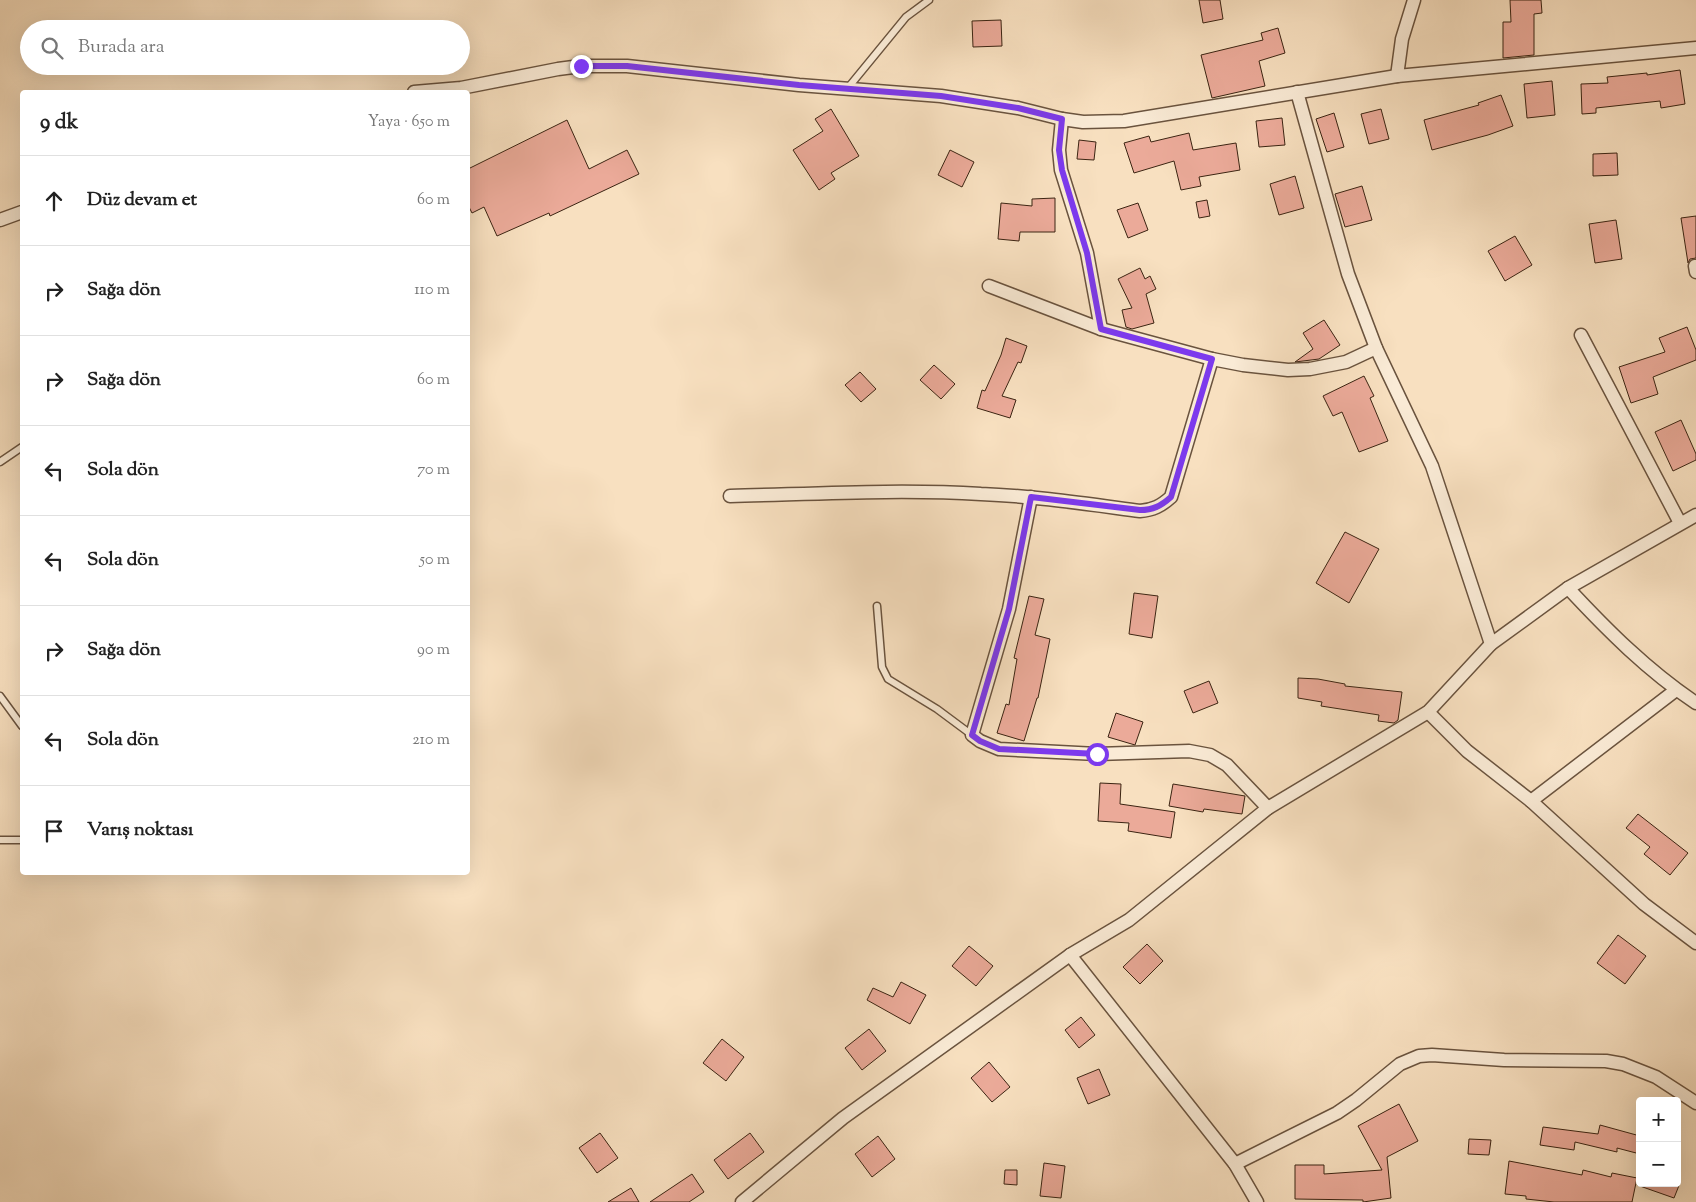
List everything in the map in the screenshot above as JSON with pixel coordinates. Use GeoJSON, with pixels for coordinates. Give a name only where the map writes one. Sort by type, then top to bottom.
{"type":"FeatureCollection","features":[{"type":"Feature","properties":{"kind":"street"},"geometry":{"type":"LineString","coordinates":[[1397,76],[1402,39],[1414,0]]}},
{"type":"Feature","properties":{"kind":"street"},"geometry":{"type":"LineString","coordinates":[[438,90],[461,88],[558,69],[604,65],[627,66],[790,84],[978,100],[1083,122],[1124,121],[1397,76],[1696,48]]}},
{"type":"Feature","properties":{"kind":"street"},"geometry":{"type":"LineString","coordinates":[[1297,92],[1348,274],[1376,348],[1432,466],[1491,644]]}},
{"type":"Feature","properties":{"kind":"street"},"geometry":{"type":"LineString","coordinates":[[1062,119],[1059,150],[1062,170],[1087,253],[1101,329]]}},
{"type":"Feature","properties":{"kind":"street"},"geometry":{"type":"LineString","coordinates":[[0,220],[20,213]]}},
{"type":"Feature","properties":{"kind":"street"},"geometry":{"type":"LineString","coordinates":[[988,286],[1101,329],[1212,359],[1266,369],[1310,370],[1346,362],[1376,348]]}},
{"type":"Feature","properties":{"kind":"street"},"geometry":{"type":"LineString","coordinates":[[1580,335],[1680,524]]}},
{"type":"Feature","properties":{"kind":"street"},"geometry":{"type":"LineString","coordinates":[[730,496],[931,492],[1031,497],[1149,510],[1165,503],[1171,497],[1212,359]]}},
{"type":"Feature","properties":{"kind":"street"},"geometry":{"type":"LineString","coordinates":[[1031,497],[1009,609],[972,735],[989,746],[1009,750],[1097,754],[1200,752],[1219,759],[1227,765],[1268,808]]}},
{"type":"Feature","properties":{"kind":"street"},"geometry":{"type":"LineString","coordinates":[[742,1202],[843,1118],[1070,954],[1129,920],[1268,808],[1428,712],[1491,644],[1568,588],[1696,516]]}},
{"type":"Feature","properties":{"kind":"street"},"geometry":{"type":"LineString","coordinates":[[1568,588],[1616,637],[1676,690],[1696,703]]}},
{"type":"Feature","properties":{"kind":"street"},"geometry":{"type":"LineString","coordinates":[[1531,801],[1676,690]]}},
{"type":"Feature","properties":{"kind":"street"},"geometry":{"type":"LineString","coordinates":[[1428,712],[1467,751],[1531,801],[1644,904],[1696,943]]}},
{"type":"Feature","properties":{"kind":"street"},"geometry":{"type":"LineString","coordinates":[[1070,954],[1235,1164],[1257,1202]]}},
{"type":"Feature","properties":{"kind":"street"},"geometry":{"type":"LineString","coordinates":[[1235,1164],[1337,1113],[1400,1064],[1420,1056],[1432,1055],[1504,1060],[1606,1061],[1623,1064],[1656,1077],[1696,1103]]}},
{"type":"Feature","properties":{"kind":"lane"},"geometry":{"type":"LineString","coordinates":[[847,89],[906,17],[929,0]]}},
{"type":"Feature","properties":{"kind":"lane"},"geometry":{"type":"LineString","coordinates":[[0,462],[20,448]]}},
{"type":"Feature","properties":{"kind":"lane"},"geometry":{"type":"LineString","coordinates":[[877,606],[882,667],[888,679],[937,709],[972,735]]}},
{"type":"Feature","properties":{"kind":"lane"},"geometry":{"type":"LineString","coordinates":[[0,696],[20,723]]}},
{"type":"Feature","properties":{"kind":"lane"},"geometry":{"type":"LineString","coordinates":[[0,840],[20,840]]}},
{"type":"Feature","properties":{"kind":"building"},"geometry":{"type":"Polygon","coordinates":[[[1199,0],[1220,0],[1223,19],[1203,23],[1199,0]]]}},
{"type":"Feature","properties":{"kind":"building"},"geometry":{"type":"Polygon","coordinates":[[[1510,0],[1541,0],[1542,13],[1534,14],[1534,55],[1503,58],[1503,22],[1511,22],[1510,0]]]}},
{"type":"Feature","properties":{"kind":"building"},"geometry":{"type":"Polygon","coordinates":[[[1001,20],[1002,46],[973,47],[972,21],[1001,20]]]}},
{"type":"Feature","properties":{"kind":"building"},"geometry":{"type":"Polygon","coordinates":[[[1278,28],[1285,53],[1259,61],[1265,86],[1212,98],[1201,55],[1263,40],[1261,33],[1278,28]]]}},
{"type":"Feature","properties":{"kind":"building"},"geometry":{"type":"Polygon","coordinates":[[[1680,70],[1685,104],[1661,108],[1660,101],[1596,108],[1596,113],[1582,114],[1581,84],[1608,83],[1607,77],[1647,73],[1647,75],[1680,70]]]}},
{"type":"Feature","properties":{"kind":"building"},"geometry":{"type":"Polygon","coordinates":[[[1552,81],[1555,115],[1527,118],[1524,84],[1552,81]]]}},
{"type":"Feature","properties":{"kind":"building"},"geometry":{"type":"Polygon","coordinates":[[[1501,95],[1513,126],[1488,135],[1432,150],[1424,120],[1479,105],[1478,103],[1501,95]]]}},
{"type":"Feature","properties":{"kind":"building"},"geometry":{"type":"Polygon","coordinates":[[[831,109],[859,156],[831,173],[835,179],[819,190],[793,150],[823,131],[815,119],[831,109]]]}},
{"type":"Feature","properties":{"kind":"building"},"geometry":{"type":"Polygon","coordinates":[[[1381,109],[1389,139],[1369,144],[1361,114],[1381,109]]]}},
{"type":"Feature","properties":{"kind":"building"},"geometry":{"type":"Polygon","coordinates":[[[1334,113],[1344,147],[1327,152],[1316,119],[1334,113]]]}},
{"type":"Feature","properties":{"kind":"building"},"geometry":{"type":"Polygon","coordinates":[[[1282,118],[1285,145],[1259,147],[1256,121],[1282,118]]]}},
{"type":"Feature","properties":{"kind":"building"},"geometry":{"type":"Polygon","coordinates":[[[567,120],[589,169],[627,150],[639,174],[550,216],[549,213],[497,236],[484,207],[472,213],[470,209],[470,168],[567,120]]]}},
{"type":"Feature","properties":{"kind":"building"},"geometry":{"type":"Polygon","coordinates":[[[1189,133],[1193,150],[1236,143],[1240,170],[1199,177],[1201,186],[1181,190],[1174,161],[1134,173],[1124,143],[1149,136],[1151,142],[1189,133]]]}},
{"type":"Feature","properties":{"kind":"building"},"geometry":{"type":"Polygon","coordinates":[[[1079,140],[1096,142],[1094,160],[1077,159],[1079,140]]]}},
{"type":"Feature","properties":{"kind":"building"},"geometry":{"type":"Polygon","coordinates":[[[950,150],[974,162],[962,187],[938,175],[950,150]]]}},
{"type":"Feature","properties":{"kind":"building"},"geometry":{"type":"Polygon","coordinates":[[[1617,153],[1618,175],[1593,176],[1593,154],[1617,153]]]}},
{"type":"Feature","properties":{"kind":"building"},"geometry":{"type":"Polygon","coordinates":[[[1295,176],[1304,208],[1279,215],[1270,184],[1295,176]]]}},
{"type":"Feature","properties":{"kind":"building"},"geometry":{"type":"Polygon","coordinates":[[[1362,186],[1372,220],[1345,227],[1335,194],[1362,186]]]}},
{"type":"Feature","properties":{"kind":"building"},"geometry":{"type":"Polygon","coordinates":[[[1055,198],[1055,232],[1020,232],[1019,241],[998,239],[1001,203],[1032,206],[1032,199],[1055,198]]]}},
{"type":"Feature","properties":{"kind":"building"},"geometry":{"type":"Polygon","coordinates":[[[1207,200],[1210,216],[1199,218],[1196,202],[1207,200]]]}},
{"type":"Feature","properties":{"kind":"building"},"geometry":{"type":"Polygon","coordinates":[[[1138,203],[1148,230],[1128,238],[1117,210],[1138,203]]]}},
{"type":"Feature","properties":{"kind":"building"},"geometry":{"type":"Polygon","coordinates":[[[1696,216],[1696,258],[1690,259],[1688,263],[1681,218],[1696,216]]]}},
{"type":"Feature","properties":{"kind":"building"},"geometry":{"type":"Polygon","coordinates":[[[1616,220],[1622,259],[1595,263],[1589,224],[1616,220]]]}},
{"type":"Feature","properties":{"kind":"building"},"geometry":{"type":"Polygon","coordinates":[[[1515,236],[1532,265],[1505,281],[1488,251],[1515,236]]]}},
{"type":"Feature","properties":{"kind":"building"},"geometry":{"type":"Polygon","coordinates":[[[1140,268],[1145,279],[1150,276],[1156,289],[1146,294],[1154,323],[1132,329],[1126,327],[1122,310],[1132,308],[1118,279],[1140,268]]]}},
{"type":"Feature","properties":{"kind":"building"},"geometry":{"type":"Polygon","coordinates":[[[1324,320],[1340,345],[1319,359],[1295,362],[1313,349],[1303,333],[1324,320]]]}},
{"type":"Feature","properties":{"kind":"building"},"geometry":{"type":"Polygon","coordinates":[[[1687,327],[1696,350],[1696,360],[1653,377],[1658,394],[1631,403],[1619,367],[1665,352],[1659,338],[1687,327]]]}},
{"type":"Feature","properties":{"kind":"building"},"geometry":{"type":"Polygon","coordinates":[[[1006,338],[1027,346],[1021,363],[1018,362],[1002,396],[1016,400],[1010,418],[977,408],[982,390],[985,391],[1001,355],[1006,338]]]}},
{"type":"Feature","properties":{"kind":"building"},"geometry":{"type":"Polygon","coordinates":[[[934,365],[955,384],[941,399],[920,380],[934,365]]]}},
{"type":"Feature","properties":{"kind":"building"},"geometry":{"type":"Polygon","coordinates":[[[860,372],[876,389],[861,402],[845,385],[860,372]]]}},
{"type":"Feature","properties":{"kind":"building"},"geometry":{"type":"Polygon","coordinates":[[[1364,376],[1374,396],[1370,398],[1388,441],[1359,452],[1342,412],[1333,416],[1323,396],[1364,376]]]}},
{"type":"Feature","properties":{"kind":"building"},"geometry":{"type":"Polygon","coordinates":[[[1681,420],[1696,454],[1696,460],[1673,471],[1655,432],[1681,420]]]}},
{"type":"Feature","properties":{"kind":"building"},"geometry":{"type":"Polygon","coordinates":[[[1345,532],[1379,549],[1349,603],[1316,583],[1345,532]]]}},
{"type":"Feature","properties":{"kind":"building"},"geometry":{"type":"Polygon","coordinates":[[[1134,593],[1158,596],[1152,638],[1129,634],[1134,593]]]}},
{"type":"Feature","properties":{"kind":"building"},"geometry":{"type":"Polygon","coordinates":[[[1029,596],[1044,599],[1035,635],[1050,639],[1038,698],[1024,741],[997,733],[1006,704],[1009,705],[1017,659],[1014,658],[1029,596]]]}},
{"type":"Feature","properties":{"kind":"building"},"geometry":{"type":"Polygon","coordinates":[[[1298,678],[1318,679],[1345,684],[1345,686],[1402,692],[1398,720],[1394,723],[1378,721],[1379,715],[1321,706],[1322,702],[1298,698],[1298,678]]]}},
{"type":"Feature","properties":{"kind":"building"},"geometry":{"type":"Polygon","coordinates":[[[1209,681],[1218,703],[1193,713],[1184,691],[1209,681]]]}},
{"type":"Feature","properties":{"kind":"building"},"geometry":{"type":"Polygon","coordinates":[[[1116,713],[1143,722],[1135,745],[1108,737],[1116,713]]]}},
{"type":"Feature","properties":{"kind":"building"},"geometry":{"type":"Polygon","coordinates":[[[1100,783],[1121,784],[1120,804],[1175,812],[1171,838],[1128,831],[1129,823],[1098,821],[1100,783]]]}},
{"type":"Feature","properties":{"kind":"building"},"geometry":{"type":"Polygon","coordinates":[[[1173,784],[1245,796],[1242,814],[1204,809],[1203,812],[1169,806],[1173,784]]]}},
{"type":"Feature","properties":{"kind":"building"},"geometry":{"type":"Polygon","coordinates":[[[1638,814],[1688,853],[1670,875],[1644,854],[1650,847],[1626,828],[1638,814]]]}},
{"type":"Feature","properties":{"kind":"building"},"geometry":{"type":"Polygon","coordinates":[[[1618,935],[1646,956],[1625,984],[1597,963],[1618,935]]]}},
{"type":"Feature","properties":{"kind":"building"},"geometry":{"type":"Polygon","coordinates":[[[1147,944],[1163,961],[1140,984],[1123,967],[1147,944]]]}},
{"type":"Feature","properties":{"kind":"building"},"geometry":{"type":"Polygon","coordinates":[[[969,946],[993,966],[976,986],[952,966],[969,946]]]}},
{"type":"Feature","properties":{"kind":"building"},"geometry":{"type":"Polygon","coordinates":[[[901,982],[926,995],[910,1024],[867,1000],[873,988],[893,997],[901,982]]]}},
{"type":"Feature","properties":{"kind":"building"},"geometry":{"type":"Polygon","coordinates":[[[1081,1017],[1095,1035],[1079,1048],[1065,1030],[1081,1017]]]}},
{"type":"Feature","properties":{"kind":"building"},"geometry":{"type":"Polygon","coordinates":[[[869,1029],[886,1051],[862,1070],[845,1048],[869,1029]]]}},
{"type":"Feature","properties":{"kind":"building"},"geometry":{"type":"Polygon","coordinates":[[[722,1039],[744,1057],[726,1081],[703,1063],[722,1039]]]}},
{"type":"Feature","properties":{"kind":"building"},"geometry":{"type":"Polygon","coordinates":[[[989,1062],[1010,1087],[992,1102],[971,1078],[989,1062]]]}},
{"type":"Feature","properties":{"kind":"building"},"geometry":{"type":"Polygon","coordinates":[[[1099,1069],[1110,1095],[1088,1104],[1077,1078],[1099,1069]]]}},
{"type":"Feature","properties":{"kind":"building"},"geometry":{"type":"Polygon","coordinates":[[[1399,1104],[1418,1141],[1387,1157],[1391,1198],[1363,1202],[1363,1200],[1295,1199],[1295,1165],[1324,1165],[1324,1174],[1382,1170],[1358,1126],[1399,1104]]]}},
{"type":"Feature","properties":{"kind":"building"},"geometry":{"type":"Polygon","coordinates":[[[1600,1125],[1636,1135],[1636,1153],[1617,1148],[1617,1152],[1575,1142],[1574,1150],[1540,1145],[1543,1127],[1598,1134],[1600,1125]]]}},
{"type":"Feature","properties":{"kind":"building"},"geometry":{"type":"Polygon","coordinates":[[[600,1133],[618,1158],[597,1173],[579,1148],[600,1133]]]}},
{"type":"Feature","properties":{"kind":"building"},"geometry":{"type":"Polygon","coordinates":[[[750,1133],[764,1152],[728,1179],[714,1160],[750,1133]]]}},
{"type":"Feature","properties":{"kind":"building"},"geometry":{"type":"Polygon","coordinates":[[[878,1136],[895,1159],[872,1177],[855,1154],[878,1136]]]}},
{"type":"Feature","properties":{"kind":"building"},"geometry":{"type":"Polygon","coordinates":[[[1469,1139],[1491,1140],[1489,1155],[1468,1154],[1469,1139]]]}},
{"type":"Feature","properties":{"kind":"building"},"geometry":{"type":"Polygon","coordinates":[[[1509,1161],[1582,1175],[1583,1170],[1611,1177],[1612,1173],[1636,1178],[1632,1202],[1554,1202],[1526,1199],[1526,1196],[1505,1194],[1509,1161]]]}},
{"type":"Feature","properties":{"kind":"building"},"geometry":{"type":"Polygon","coordinates":[[[1044,1163],[1065,1166],[1061,1198],[1040,1196],[1044,1163]]]}},
{"type":"Feature","properties":{"kind":"building"},"geometry":{"type":"Polygon","coordinates":[[[1005,1170],[1017,1170],[1017,1185],[1004,1184],[1005,1170]]]}},
{"type":"Feature","properties":{"kind":"building"},"geometry":{"type":"Polygon","coordinates":[[[692,1174],[704,1192],[689,1202],[650,1202],[692,1174]]]}},
{"type":"Feature","properties":{"kind":"building"},"geometry":{"type":"Polygon","coordinates":[[[1643,1187],[1678,1187],[1674,1198],[1643,1187]]]}},
{"type":"Feature","properties":{"kind":"building"},"geometry":{"type":"Polygon","coordinates":[[[631,1188],[639,1202],[608,1202],[631,1188]]]}},
{"type":"Feature","properties":{"kind":"route"},"geometry":{"type":"LineString","coordinates":[[581,66],[627,66],[799,85],[978,100],[1062,119],[1060,160],[1087,253],[1095,288],[1101,329],[1212,359],[1171,497],[1165,503],[1149,510],[1140,510],[1031,497],[1009,609],[972,735],[989,746],[999,749],[1097,754]]}}]}
